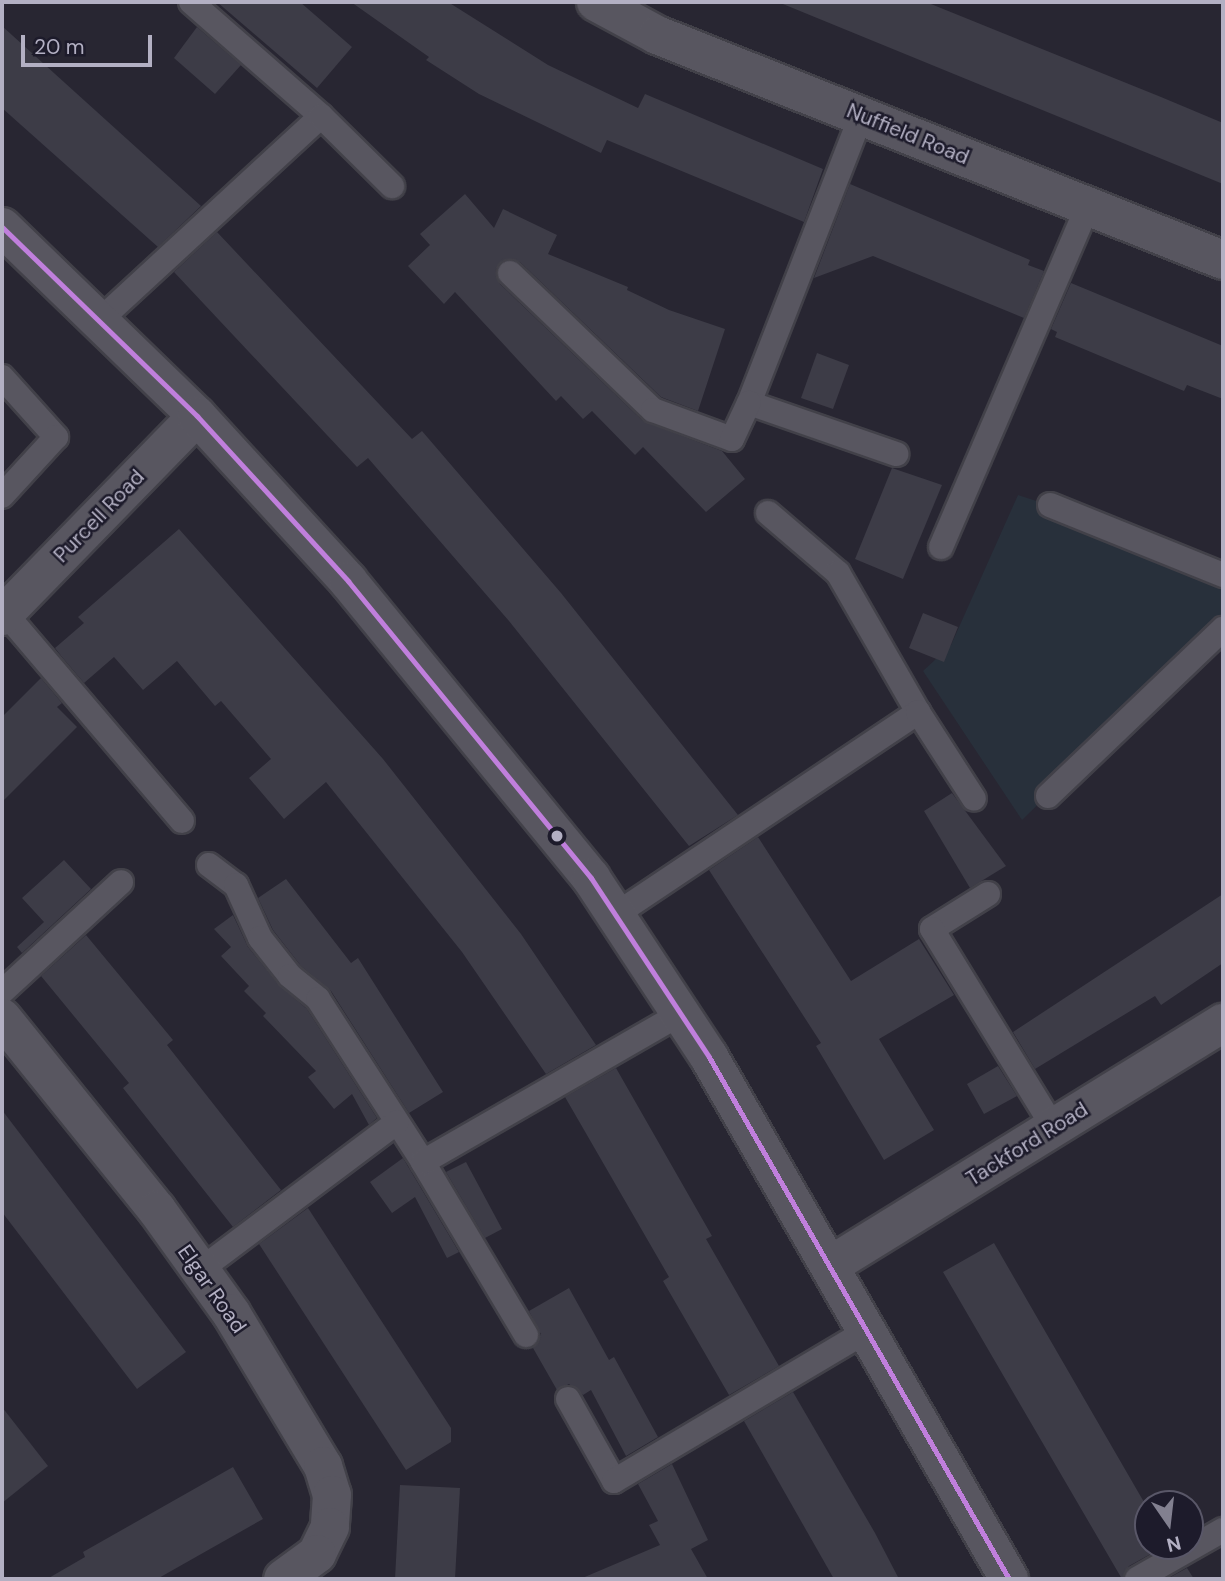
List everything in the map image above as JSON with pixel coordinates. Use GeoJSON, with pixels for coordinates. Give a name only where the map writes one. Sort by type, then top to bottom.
{"type":"FeatureCollection","features":[{"type":"Feature","properties":{"kind":"street","name":"Nuffield Road"},"geometry":{"type":"LineString","coordinates":[[596,2],[657,35],[1223,260]]}},
{"type":"Feature","properties":{"kind":"street"},"geometry":{"type":"LineString","coordinates":[[2,227],[197,416],[348,581],[496,757],[615,915],[680,1014],[831,1265],[1009,1579]]}},
{"type":"Feature","properties":{"kind":"street","name":"Purcell Road"},"geometry":{"type":"LineString","coordinates":[[3,614],[197,416]]}},
{"type":"Feature","properties":{"kind":"street","name":"Elgar Road"},"geometry":{"type":"LineString","coordinates":[[2,1014],[69,1096],[200,1270],[323,1466],[332,1496],[330,1527],[317,1554],[283,1579]]}},
{"type":"Feature","properties":{"kind":"street","name":"Tackford Road"},"geometry":{"type":"LineString","coordinates":[[831,1265],[1223,1023]]}},
{"type":"Feature","properties":{"kind":"lane"},"geometry":{"type":"LineString","coordinates":[[191,2],[321,116],[392,186]]}},
{"type":"Feature","properties":{"kind":"lane"},"geometry":{"type":"LineString","coordinates":[[99,321],[321,116]]}},
{"type":"Feature","properties":{"kind":"lane"},"geometry":{"type":"LineString","coordinates":[[510,273],[653,410],[732,439],[749,403],[861,116]]}},
{"type":"Feature","properties":{"kind":"lane"},"geometry":{"type":"LineString","coordinates":[[941,547],[1088,206]]}},
{"type":"Feature","properties":{"kind":"lane"},"geometry":{"type":"LineString","coordinates":[[2,377],[56,438],[2,496]]}},
{"type":"Feature","properties":{"kind":"lane"},"geometry":{"type":"LineString","coordinates":[[749,403],[896,454]]}},
{"type":"Feature","properties":{"kind":"lane"},"geometry":{"type":"LineString","coordinates":[[1050,505],[1223,575]]}},
{"type":"Feature","properties":{"kind":"lane"},"geometry":{"type":"LineString","coordinates":[[768,513],[838,573],[918,712],[975,799]]}},
{"type":"Feature","properties":{"kind":"lane"},"geometry":{"type":"LineString","coordinates":[[3,614],[182,821]]}},
{"type":"Feature","properties":{"kind":"lane"},"geometry":{"type":"LineString","coordinates":[[1048,796],[1223,629]]}},
{"type":"Feature","properties":{"kind":"lane"},"geometry":{"type":"LineString","coordinates":[[615,915],[918,712]]}},
{"type":"Feature","properties":{"kind":"lane"},"geometry":{"type":"LineString","coordinates":[[209,865],[236,884],[260,938],[290,976],[318,999],[423,1162],[526,1335]]}},
{"type":"Feature","properties":{"kind":"lane"},"geometry":{"type":"LineString","coordinates":[[2,1014],[121,882]]}},
{"type":"Feature","properties":{"kind":"lane"},"geometry":{"type":"LineString","coordinates":[[988,894],[932,929],[1054,1128]]}},
{"type":"Feature","properties":{"kind":"lane"},"geometry":{"type":"LineString","coordinates":[[423,1162],[680,1014]]}},
{"type":"Feature","properties":{"kind":"lane"},"geometry":{"type":"LineString","coordinates":[[200,1270],[397,1122]]}},
{"type":"Feature","properties":{"kind":"lane"},"geometry":{"type":"LineString","coordinates":[[568,1399],[614,1480],[868,1330]]}},
{"type":"Feature","properties":{"kind":"lane"},"geometry":{"type":"LineString","coordinates":[[1137,1579],[1223,1530]]}},
{"type":"Feature","properties":{"kind":"shaded area"},"geometry":{"type":"Polygon","coordinates":[[[1018,495],[1223,562],[1223,625],[1022,820],[923,671],[951,645],[1018,495]]]}},
{"type":"Feature","properties":{"kind":"building"},"geometry":{"type":"Polygon","coordinates":[[[217,2],[300,2],[352,47],[317,88],[217,2]]]}},
{"type":"Feature","properties":{"kind":"building"},"geometry":{"type":"Polygon","coordinates":[[[351,2],[448,2],[548,65],[638,108],[645,94],[823,169],[804,222],[607,140],[601,153],[479,94],[426,60],[429,57],[351,2]]]}},
{"type":"Feature","properties":{"kind":"building"},"geometry":{"type":"Polygon","coordinates":[[[778,2],[926,2],[1161,97],[1223,123],[1223,184],[778,2]]]}},
{"type":"Feature","properties":{"kind":"building"},"geometry":{"type":"Polygon","coordinates":[[[2,26],[201,206],[158,247],[2,108],[2,26]]]}},
{"type":"Feature","properties":{"kind":"building"},"geometry":{"type":"Polygon","coordinates":[[[197,27],[241,65],[215,94],[174,58],[197,27]]]}},
{"type":"Feature","properties":{"kind":"building"},"geometry":{"type":"Polygon","coordinates":[[[850,184],[1030,260],[1028,265],[1044,271],[1024,318],[873,256],[814,278],[850,184]]]}},
{"type":"Feature","properties":{"kind":"building"},"geometry":{"type":"Polygon","coordinates":[[[465,194],[494,228],[503,209],[557,235],[548,254],[628,287],[627,290],[669,310],[725,329],[698,411],[661,397],[520,262],[507,259],[496,269],[500,284],[643,421],[722,451],[745,479],[706,512],[643,447],[635,455],[592,411],[583,419],[561,396],[556,401],[455,292],[444,304],[408,266],[430,245],[420,234],[465,194]]]}},
{"type":"Feature","properties":{"kind":"building"},"geometry":{"type":"Polygon","coordinates":[[[217,232],[412,439],[422,431],[561,593],[738,815],[689,846],[509,621],[368,458],[357,467],[174,272],[217,232]]]}},
{"type":"Feature","properties":{"kind":"building"},"geometry":{"type":"Polygon","coordinates":[[[1071,283],[1223,346],[1223,399],[1187,385],[1184,391],[1055,337],[1057,332],[1051,329],[1071,283]]]}},
{"type":"Feature","properties":{"kind":"building"},"geometry":{"type":"Polygon","coordinates":[[[817,353],[849,365],[833,409],[801,398],[817,353]]]}},
{"type":"Feature","properties":{"kind":"building"},"geometry":{"type":"Polygon","coordinates":[[[892,468],[942,485],[903,579],[855,559],[892,468]]]}},
{"type":"Feature","properties":{"kind":"building"},"geometry":{"type":"Polygon","coordinates":[[[179,529],[383,759],[521,934],[596,1045],[546,1074],[462,952],[326,782],[284,819],[249,778],[271,759],[221,701],[215,706],[177,661],[143,690],[114,657],[84,683],[62,657],[55,648],[84,623],[78,617],[179,529]]]}},
{"type":"Feature","properties":{"kind":"building"},"geometry":{"type":"Polygon","coordinates":[[[923,613],[958,627],[944,662],[909,648],[923,613]]]}},
{"type":"Feature","properties":{"kind":"building"},"geometry":{"type":"Polygon","coordinates":[[[41,678],[62,703],[57,707],[77,727],[2,802],[2,717],[41,678]]]}},
{"type":"Feature","properties":{"kind":"building"},"geometry":{"type":"Polygon","coordinates":[[[952,793],[1006,866],[970,888],[924,811],[952,793]]]}},
{"type":"Feature","properties":{"kind":"building"},"geometry":{"type":"Polygon","coordinates":[[[758,837],[851,981],[919,939],[954,995],[879,1039],[934,1130],[884,1160],[816,1046],[821,1043],[709,870],[758,837]]]}},
{"type":"Feature","properties":{"kind":"building"},"geometry":{"type":"Polygon","coordinates":[[[64,860],[91,889],[22,953],[17,947],[44,922],[22,898],[64,860]]]}},
{"type":"Feature","properties":{"kind":"building"},"geometry":{"type":"Polygon","coordinates":[[[286,879],[351,963],[358,958],[443,1092],[409,1113],[331,991],[301,966],[273,930],[258,898],[286,879]]]}},
{"type":"Feature","properties":{"kind":"building"},"geometry":{"type":"Polygon","coordinates":[[[1223,894],[1223,963],[1161,1005],[1155,996],[1035,1069],[1013,1032],[1223,894]]]}},
{"type":"Feature","properties":{"kind":"building"},"geometry":{"type":"Polygon","coordinates":[[[233,915],[248,947],[279,985],[307,1009],[377,1118],[369,1125],[352,1094],[334,1109],[308,1077],[316,1071],[263,1016],[266,1013],[244,991],[249,986],[221,956],[231,947],[214,929],[233,915]]]}},
{"type":"Feature","properties":{"kind":"building"},"geometry":{"type":"Polygon","coordinates":[[[86,935],[173,1040],[167,1045],[281,1190],[233,1227],[123,1088],[129,1083],[41,976],[86,935]]]}},
{"type":"Feature","properties":{"kind":"building"},"geometry":{"type":"Polygon","coordinates":[[[998,1066],[1017,1096],[984,1114],[967,1084],[998,1066]]]}},
{"type":"Feature","properties":{"kind":"building"},"geometry":{"type":"Polygon","coordinates":[[[616,1068],[712,1236],[706,1239],[779,1366],[729,1395],[663,1281],[669,1277],[565,1097],[616,1068]]]}},
{"type":"Feature","properties":{"kind":"building"},"geometry":{"type":"Polygon","coordinates":[[[2,1110],[186,1352],[137,1389],[2,1212],[2,1110]]]}},
{"type":"Feature","properties":{"kind":"building"},"geometry":{"type":"Polygon","coordinates":[[[403,1158],[459,1252],[447,1258],[415,1197],[392,1213],[370,1182],[403,1158]]]}},
{"type":"Feature","properties":{"kind":"building"},"geometry":{"type":"Polygon","coordinates":[[[466,1162],[502,1229],[485,1238],[446,1172],[466,1162]]]}},
{"type":"Feature","properties":{"kind":"building"},"geometry":{"type":"Polygon","coordinates":[[[308,1208],[451,1428],[451,1442],[406,1470],[259,1244],[308,1208]]]}},
{"type":"Feature","properties":{"kind":"building"},"geometry":{"type":"Polygon","coordinates":[[[994,1243],[1137,1490],[1134,1490],[1134,1560],[1140,1560],[1129,1566],[1122,1579],[943,1272],[994,1243]]]}},
{"type":"Feature","properties":{"kind":"building"},"geometry":{"type":"Polygon","coordinates":[[[569,1288],[609,1360],[614,1357],[658,1437],[626,1456],[591,1390],[583,1395],[569,1384],[557,1390],[533,1348],[541,1334],[529,1311],[569,1288]]]}},
{"type":"Feature","properties":{"kind":"building"},"geometry":{"type":"Polygon","coordinates":[[[793,1392],[899,1579],[834,1579],[744,1421],[793,1392]]]}},
{"type":"Feature","properties":{"kind":"building"},"geometry":{"type":"Polygon","coordinates":[[[2,1407],[48,1466],[2,1503],[2,1407]]]}},
{"type":"Feature","properties":{"kind":"building"},"geometry":{"type":"Polygon","coordinates":[[[672,1464],[708,1540],[691,1549],[708,1579],[580,1579],[660,1545],[649,1525],[658,1521],[638,1484],[672,1464]]]}},
{"type":"Feature","properties":{"kind":"building"},"geometry":{"type":"Polygon","coordinates":[[[233,1467],[263,1519],[157,1579],[47,1579],[85,1557],[83,1552],[233,1467]]]}},
{"type":"Feature","properties":{"kind":"building"},"geometry":{"type":"Polygon","coordinates":[[[400,1485],[460,1488],[455,1579],[395,1579],[400,1485]]]}},
{"type":"Feature","properties":{"kind":"building"},"geometry":{"type":"Polygon","coordinates":[[[1187,1568],[1194,1579],[1167,1579],[1187,1568]]]}},
{"type":"Feature","properties":{"kind":"transit line"},"geometry":{"type":"LineString","coordinates":[[2,227],[197,416],[348,581],[591,878],[709,1057],[1009,1579]]}}]}
